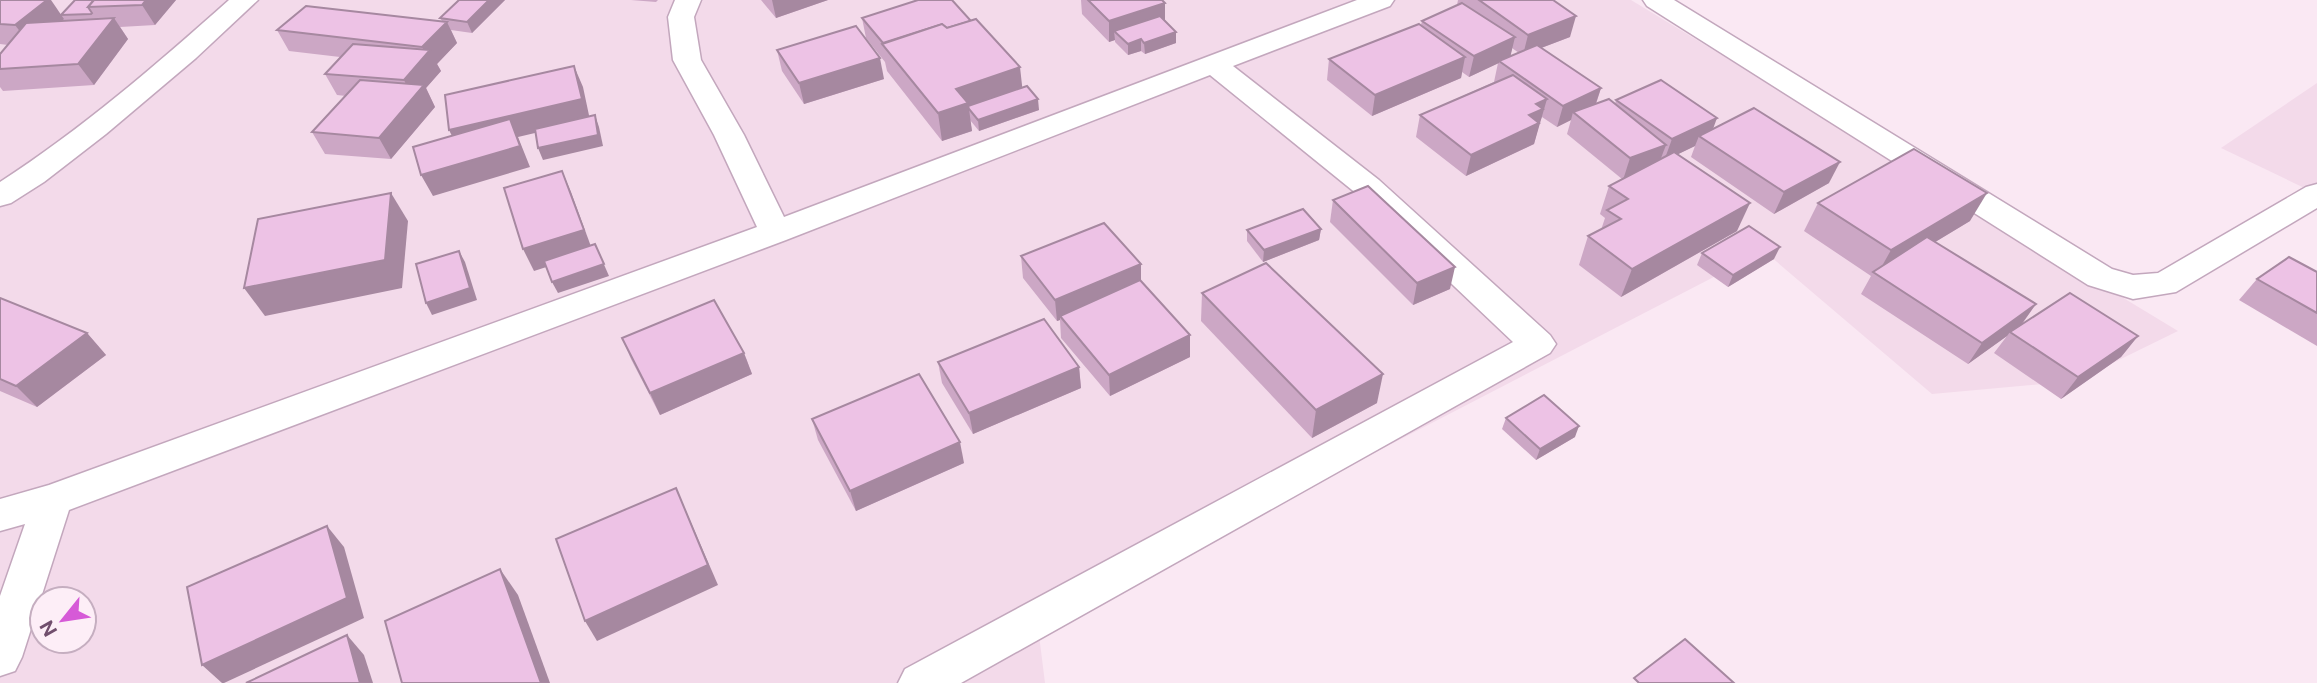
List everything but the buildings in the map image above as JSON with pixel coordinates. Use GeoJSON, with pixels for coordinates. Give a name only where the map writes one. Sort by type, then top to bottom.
{"type":"FeatureCollection","features":[{"type":"Feature","properties":{"kind":"street"},"geometry":{"type":"LineString","coordinates":[[0,196],[40,171],[181,57],[245,0]]}},
{"type":"Feature","properties":{"kind":"street"},"geometry":{"type":"LineString","coordinates":[[688,0],[681,17],[687,60],[729,135],[775,232]]}},
{"type":"Feature","properties":{"kind":"street"},"geometry":{"type":"LineString","coordinates":[[0,514],[53,500],[775,232],[1381,0]]}},
{"type":"Feature","properties":{"kind":"street"},"geometry":{"type":"LineString","coordinates":[[1656,0],[2036,239],[2100,277],[2133,287],[2164,284],[2188,272],[2317,194]]}},
{"type":"Feature","properties":{"kind":"street"},"geometry":{"type":"LineString","coordinates":[[920,683],[1538,344],[1368,187],[1213,64]]}},
{"type":"Feature","properties":{"kind":"street"},"geometry":{"type":"LineString","coordinates":[[0,176],[40,171]]}},
{"type":"Feature","properties":{"kind":"street"},"geometry":{"type":"LineString","coordinates":[[0,657],[53,500]]}},
{"type":"Feature","properties":{"kind":"shaded area"},"geometry":{"type":"Polygon","coordinates":[[[0,0],[1631,0],[2178,331],[2076,381],[1932,394],[1764,251],[1038,627],[1045,683],[0,683],[0,0]]]}},
{"type":"Feature","properties":{"kind":"shaded area"},"geometry":{"type":"Polygon","coordinates":[[[2317,83],[2317,194],[2221,148],[2317,83]]]}}]}
